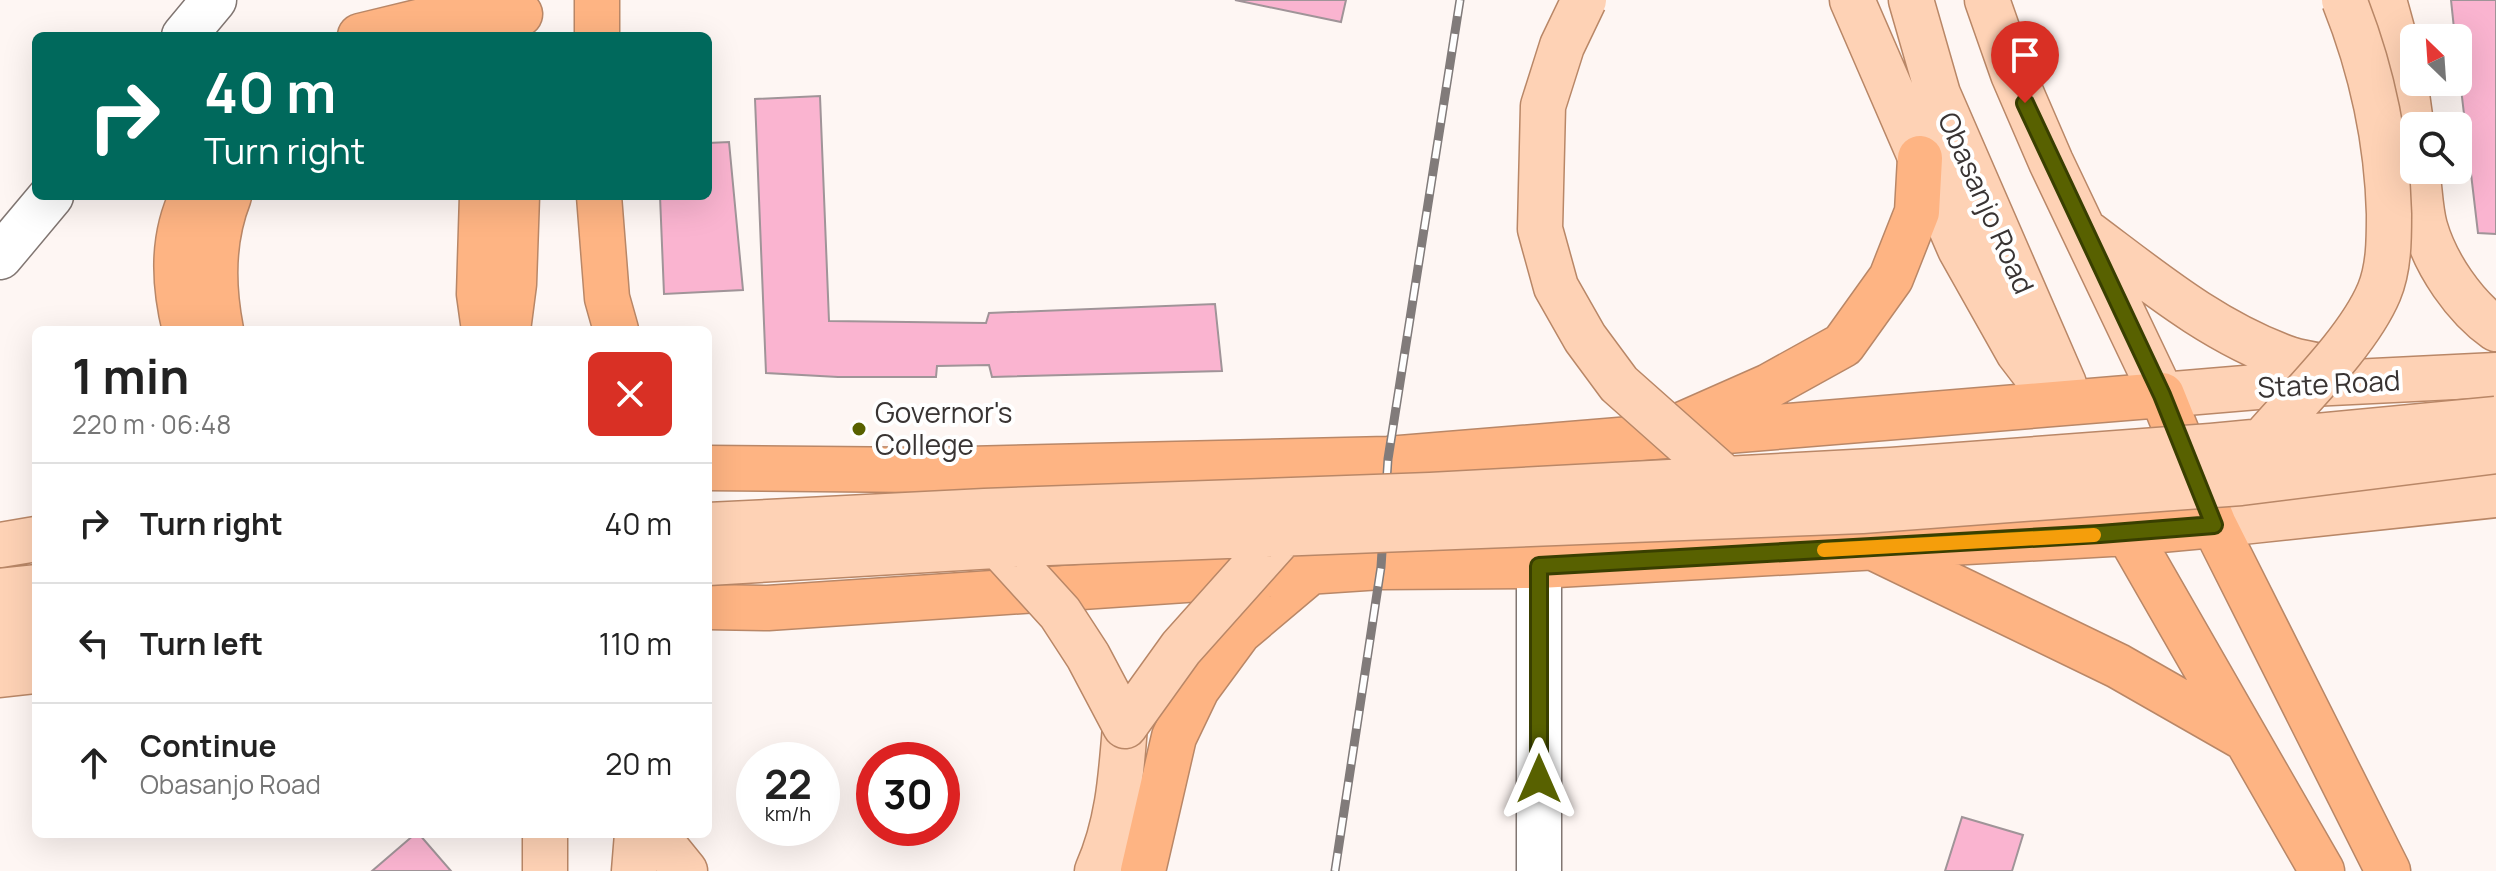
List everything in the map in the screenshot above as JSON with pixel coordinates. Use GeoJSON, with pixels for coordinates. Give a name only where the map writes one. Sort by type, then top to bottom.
{"type":"FeatureCollection","features":[{"type":"Feature","properties":{"kind":"highway"},"geometry":{"type":"LineString","coordinates":[[597,0],[597,32]]}},
{"type":"Feature","properties":{"kind":"highway"},"geometry":{"type":"LineString","coordinates":[[377,32],[422,21],[520,17]]}},
{"type":"Feature","properties":{"kind":"highway"},"geometry":{"type":"LineString","coordinates":[[1650,438],[1769,386],[1843,345],[1891,278],[1917,212],[1920,158]]}},
{"type":"Feature","properties":{"kind":"highway"},"geometry":{"type":"LineString","coordinates":[[184,326],[179,307],[175,254],[191,200]]}},
{"type":"Feature","properties":{"kind":"highway"},"geometry":{"type":"LineString","coordinates":[[221,326],[215,278],[216,236],[228,200]]}},
{"type":"Feature","properties":{"kind":"highway"},"geometry":{"type":"LineString","coordinates":[[482,200],[479,294],[483,326]]}},
{"type":"Feature","properties":{"kind":"highway"},"geometry":{"type":"LineString","coordinates":[[509,326],[514,284],[517,200]]}},
{"type":"Feature","properties":{"kind":"highway"},"geometry":{"type":"LineString","coordinates":[[599,200],[607,298],[615,326]]}},
{"type":"Feature","properties":{"kind":"highway"},"geometry":{"type":"LineString","coordinates":[[712,468],[925,470],[1388,459],[2162,395],[2214,525],[2379,854],[2418,871]]}},
{"type":"Feature","properties":{"kind":"highway"},"geometry":{"type":"LineString","coordinates":[[2070,402],[2128,533],[2322,871]]}},
{"type":"Feature","properties":{"kind":"highway"},"geometry":{"type":"LineString","coordinates":[[712,607],[768,608],[1381,567],[1539,566],[2128,533],[2214,525]]}},
{"type":"Feature","properties":{"kind":"highway"},"geometry":{"type":"LineString","coordinates":[[1872,547],[2118,666],[2244,738]]}},
{"type":"Feature","properties":{"kind":"highway"},"geometry":{"type":"LineString","coordinates":[[1143,871],[1174,737],[1197,689],[1239,632],[1310,572]]}},
{"type":"Feature","properties":{"kind":"main road"},"geometry":{"type":"LineString","coordinates":[[1584,0],[1562,46],[1543,106],[1540,229],[1556,287],[1585,338],[1619,384],[1726,479]]}},
{"type":"Feature","properties":{"kind":"main road"},"geometry":{"type":"LineString","coordinates":[[1852,0],[1960,249],[2018,352],[2041,382],[2070,402]]}},
{"type":"Feature","properties":{"kind":"main road","name":"Obasanjo Road"},"geometry":{"type":"LineString","coordinates":[[1911,0],[1938,94],[2070,402]]}},
{"type":"Feature","properties":{"kind":"main road"},"geometry":{"type":"LineString","coordinates":[[2262,441],[2349,342],[2379,292],[2389,246],[2388,180],[2380,116],[2364,49],[2344,0]]}},
{"type":"Feature","properties":{"kind":"main road"},"geometry":{"type":"LineString","coordinates":[[2384,0],[2404,73],[2409,112]]}},
{"type":"Feature","properties":{"kind":"main road"},"geometry":{"type":"LineString","coordinates":[[1995,9],[2013,74],[2162,395]]}},
{"type":"Feature","properties":{"kind":"main road"},"geometry":{"type":"LineString","coordinates":[[2419,184],[2425,226],[2447,273],[2478,316],[2496,329]]}},
{"type":"Feature","properties":{"kind":"main road"},"geometry":{"type":"LineString","coordinates":[[2083,229],[2191,311],[2230,333],[2292,360],[2396,380]]}},
{"type":"Feature","properties":{"kind":"main road","name":"State Road"},"geometry":{"type":"LineString","coordinates":[[2162,395],[2496,375]]}},
{"type":"Feature","properties":{"kind":"main road"},"geometry":{"type":"LineString","coordinates":[[712,525],[985,511],[1430,495],[2016,462],[2496,419]]}},
{"type":"Feature","properties":{"kind":"main road"},"geometry":{"type":"LineString","coordinates":[[712,563],[999,546],[1846,512],[2241,483],[2496,451]]}},
{"type":"Feature","properties":{"kind":"main road"},"geometry":{"type":"LineString","coordinates":[[2214,525],[2496,495]]}},
{"type":"Feature","properties":{"kind":"main road"},"geometry":{"type":"LineString","coordinates":[[1097,871],[1110,843],[1119,799],[1125,726],[1181,648],[1282,535]]}},
{"type":"Feature","properties":{"kind":"main road"},"geometry":{"type":"LineString","coordinates":[[0,545],[32,540]]}},
{"type":"Feature","properties":{"kind":"main road"},"geometry":{"type":"LineString","coordinates":[[999,546],[1060,613],[1088,656],[1125,726]]}},
{"type":"Feature","properties":{"kind":"main road"},"geometry":{"type":"LineString","coordinates":[[0,591],[32,587]]}},
{"type":"Feature","properties":{"kind":"main road"},"geometry":{"type":"LineString","coordinates":[[0,635],[32,631]]}},
{"type":"Feature","properties":{"kind":"main road"},"geometry":{"type":"LineString","coordinates":[[0,675],[32,671]]}},
{"type":"Feature","properties":{"kind":"main road"},"geometry":{"type":"LineString","coordinates":[[545,838],[545,871]]}},
{"type":"Feature","properties":{"kind":"main road"},"geometry":{"type":"LineString","coordinates":[[634,871],[637,838]]}},
{"type":"Feature","properties":{"kind":"main road"},"geometry":{"type":"LineString","coordinates":[[658,838],[685,871]]}},
{"type":"Feature","properties":{"kind":"street"},"geometry":{"type":"LineString","coordinates":[[187,32],[214,0]]}},
{"type":"Feature","properties":{"kind":"street"},"geometry":{"type":"LineString","coordinates":[[0,257],[48,200]]}},
{"type":"Feature","properties":{"kind":"street"},"geometry":{"type":"LineString","coordinates":[[1539,566],[1539,871]]}},
{"type":"Feature","properties":{"kind":"building"},"geometry":{"type":"Polygon","coordinates":[[[1235,0],[1346,0],[1341,22],[1235,0]]]}},
{"type":"Feature","properties":{"kind":"building"},"geometry":{"type":"Polygon","coordinates":[[[2451,0],[2496,0],[2496,234],[2478,233],[2472,182],[2472,112],[2464,112],[2462,96],[2472,96],[2472,24],[2454,24],[2451,0]]]}},
{"type":"Feature","properties":{"kind":"building"},"geometry":{"type":"Polygon","coordinates":[[[820,96],[829,321],[986,323],[989,313],[1215,304],[1222,371],[992,377],[989,365],[937,366],[936,377],[766,373],[755,99],[820,96]]]}},
{"type":"Feature","properties":{"kind":"building"},"geometry":{"type":"Polygon","coordinates":[[[729,142],[743,290],[664,294],[660,200],[712,200],[712,143],[729,142]]]}},
{"type":"Feature","properties":{"kind":"building"},"geometry":{"type":"Polygon","coordinates":[[[1962,817],[2023,835],[2012,871],[1945,871],[1962,817]]]}},
{"type":"Feature","properties":{"kind":"building"},"geometry":{"type":"Polygon","coordinates":[[[410,838],[422,838],[451,871],[372,871],[410,838]]]}},
{"type":"Feature","properties":{"kind":"railway"},"geometry":{"type":"LineString","coordinates":[[1335,871],[1381,567],[1388,459],[1460,0]]}},
{"type":"Feature","properties":{"kind":"slow traffic"},"geometry":{"type":"LineString","coordinates":[[1824,550],[2094,535]]}},
{"type":"Feature","properties":{"kind":"place","name":"Governor's College"},"geometry":{"type":"Point","coordinates":[859,429]}},
{"type":"Feature","properties":{"kind":"route"},"geometry":{"type":"LineString","coordinates":[[1539,779],[1539,566],[2214,525],[2162,395],[2025,103]]}}]}
